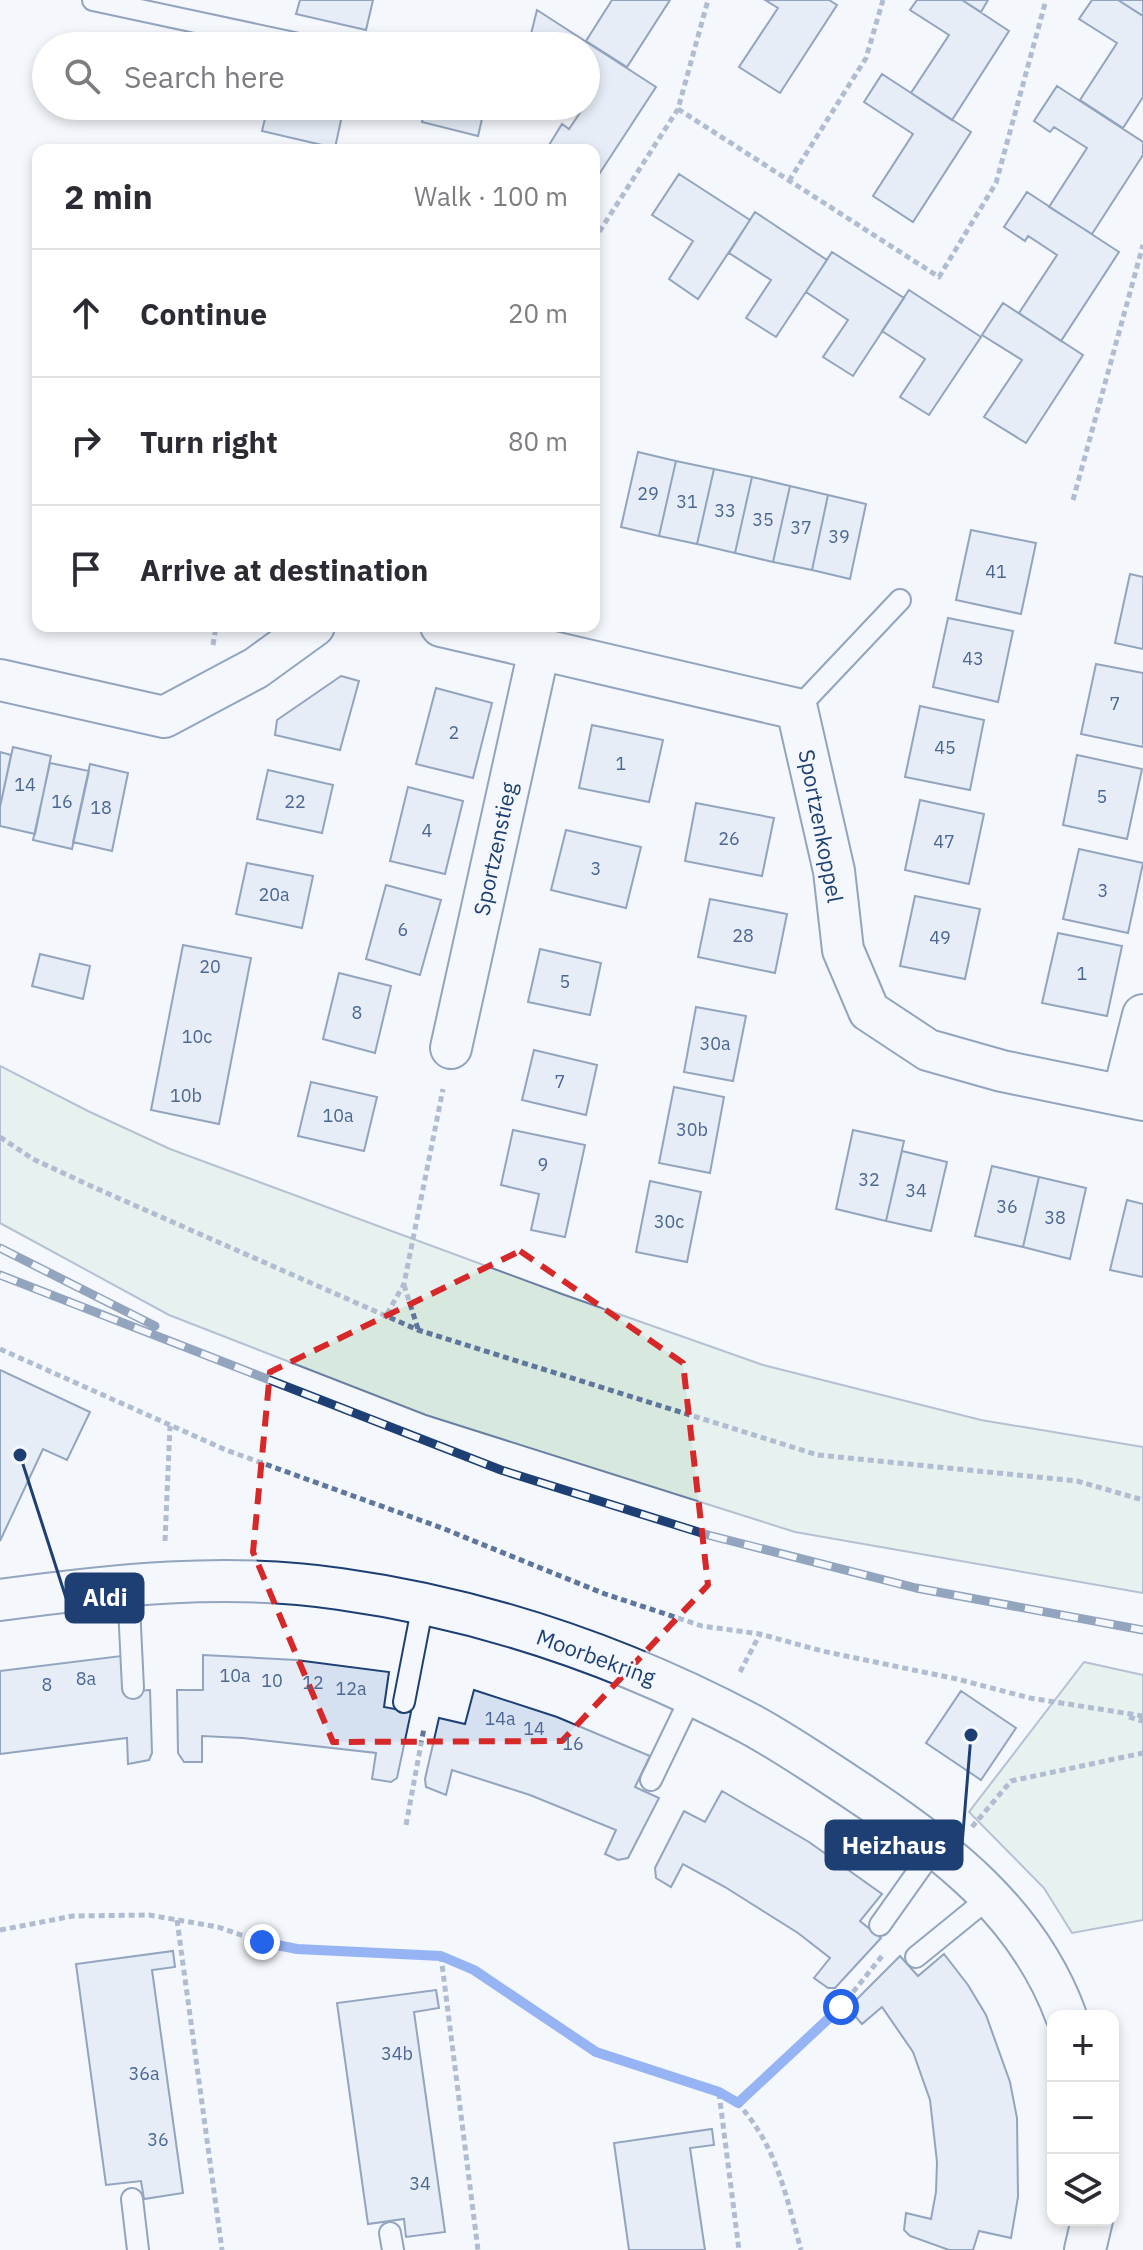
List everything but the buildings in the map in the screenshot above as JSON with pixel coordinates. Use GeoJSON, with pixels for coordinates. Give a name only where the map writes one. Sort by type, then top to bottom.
{"type":"FeatureCollection","features":[{"type":"Feature","properties":{"kind":"street"},"geometry":{"type":"LineString","coordinates":[[0,680],[164,717],[256,668],[306,632]]}},
{"type":"Feature","properties":{"kind":"street"},"geometry":{"type":"LineString","coordinates":[[466,632],[797,709]]}},
{"type":"Feature","properties":{"kind":"street","name":"Sportzenstieg"},"geometry":{"type":"LineString","coordinates":[[451,1048],[539,650]]}},
{"type":"Feature","properties":{"kind":"street","name":"Sportzenkoppel"},"geometry":{"type":"LineString","coordinates":[[797,709],[834,871],[843,950],[869,1011],[928,1050],[1002,1071],[1133,1097]]}},
{"type":"Feature","properties":{"kind":"street"},"geometry":{"type":"LineString","coordinates":[[1133,1097],[1143,1015]]}},
{"type":"Feature","properties":{"kind":"street","name":"Moorbekring"},"geometry":{"type":"LineString","coordinates":[[0,1600],[146,1585],[295,1584],[338,1588],[423,1604],[543,1637],[602,1657],[692,1695],[752,1725],[817,1764],[942,1851],[991,1896],[1025,1938],[1063,2010]]}},
{"type":"Feature","properties":{"kind":"street"},"geometry":{"type":"LineString","coordinates":[[1085,2250],[1091,2226]]}},
{"type":"Feature","properties":{"kind":"lane"},"geometry":{"type":"LineString","coordinates":[[93,0],[243,32]]}},
{"type":"Feature","properties":{"kind":"lane"},"geometry":{"type":"LineString","coordinates":[[797,709],[900,600]]}},
{"type":"Feature","properties":{"kind":"lane"},"geometry":{"type":"LineString","coordinates":[[133,1688],[146,1585]]}},
{"type":"Feature","properties":{"kind":"lane"},"geometry":{"type":"LineString","coordinates":[[404,1702],[423,1604]]}},
{"type":"Feature","properties":{"kind":"lane"},"geometry":{"type":"LineString","coordinates":[[651,1780],[692,1695]]}},
{"type":"Feature","properties":{"kind":"lane"},"geometry":{"type":"LineString","coordinates":[[880,1925],[942,1851]]}},
{"type":"Feature","properties":{"kind":"lane"},"geometry":{"type":"LineString","coordinates":[[916,1957],[991,1896]]}},
{"type":"Feature","properties":{"kind":"lane"},"geometry":{"type":"LineString","coordinates":[[132,2199],[138,2250]]}},
{"type":"Feature","properties":{"kind":"path"},"geometry":{"type":"LineString","coordinates":[[600,231],[678,109],[708,0]]}},
{"type":"Feature","properties":{"kind":"path"},"geometry":{"type":"LineString","coordinates":[[789,181],[866,58],[883,0]]}},
{"type":"Feature","properties":{"kind":"path"},"geometry":{"type":"LineString","coordinates":[[678,109],[939,277],[996,183],[1046,0]]}},
{"type":"Feature","properties":{"kind":"path"},"geometry":{"type":"LineString","coordinates":[[1073,500],[1143,245]]}},
{"type":"Feature","properties":{"kind":"path"},"geometry":{"type":"LineString","coordinates":[[387,1315],[404,1284],[451,1048]]}},
{"type":"Feature","properties":{"kind":"path"},"geometry":{"type":"LineString","coordinates":[[0,1137],[33,1159],[93,1187],[418,1330],[818,1455],[1077,1481],[1143,1500]]}},
{"type":"Feature","properties":{"kind":"path"},"geometry":{"type":"LineString","coordinates":[[404,1284],[418,1330]]}},
{"type":"Feature","properties":{"kind":"path"},"geometry":{"type":"LineString","coordinates":[[0,1349],[226,1450],[442,1528],[605,1594],[702,1626],[760,1634],[1030,1698],[1143,1718]]}},
{"type":"Feature","properties":{"kind":"path"},"geometry":{"type":"LineString","coordinates":[[146,1585],[170,1426]]}},
{"type":"Feature","properties":{"kind":"path"},"geometry":{"type":"LineString","coordinates":[[942,1851],[1011,1781],[1143,1753]]}},
{"type":"Feature","properties":{"kind":"path"},"geometry":{"type":"LineString","coordinates":[[0,1930],[73,1916],[149,1915],[218,1927],[262,1942],[297,1949],[441,1956],[474,1970],[596,2052],[719,2092],[738,2103],[763,2135],[782,2176],[801,2250]]}},
{"type":"Feature","properties":{"kind":"path"},"geometry":{"type":"LineString","coordinates":[[177,1920],[222,2250]]}},
{"type":"Feature","properties":{"kind":"path"},"geometry":{"type":"LineString","coordinates":[[441,1956],[478,2250]]}},
{"type":"Feature","properties":{"kind":"path"},"geometry":{"type":"LineString","coordinates":[[738,2103],[841,2007]]}},
{"type":"Feature","properties":{"kind":"path"},"geometry":{"type":"LineString","coordinates":[[719,2092],[739,2250]]}},
{"type":"Feature","properties":{"kind":"highlighted area"},"geometry":{"type":"Polygon","coordinates":[[[520,1251],[683,1363],[708,1585],[562,1741],[333,1742],[253,1552],[270,1372],[520,1251]]]}},
{"type":"Feature","properties":{"kind":"shaded area"},"geometry":{"type":"Polygon","coordinates":[[[0,1066],[170,1149],[763,1365],[981,1420],[1143,1447],[1143,1593],[795,1532],[426,1415],[169,1315],[0,1223],[0,1066]]]}},
{"type":"Feature","properties":{"kind":"shaded area"},"geometry":{"type":"Polygon","coordinates":[[[1084,1662],[1143,1675],[1143,1920],[1072,1933],[1044,1888],[969,1812],[1084,1662]]]}},
{"type":"Feature","properties":{"kind":"railway"},"geometry":{"type":"LineString","coordinates":[[0,1248],[155,1326]]}},
{"type":"Feature","properties":{"kind":"railway"},"geometry":{"type":"LineString","coordinates":[[0,1275],[501,1470],[708,1535],[916,1588],[1143,1630]]}},
{"type":"Feature","properties":{"kind":"place","name":"Aldi"},"geometry":{"type":"Point","coordinates":[20,1455]}},
{"type":"Feature","properties":{"kind":"place","name":"Heizhaus"},"geometry":{"type":"Point","coordinates":[971,1735]}},
{"type":"Feature","properties":{"kind":"route"},"geometry":{"type":"LineString","coordinates":[[262,1942],[297,1949],[441,1956],[474,1970],[596,2052],[719,2092],[738,2103],[841,2007]]}}]}
